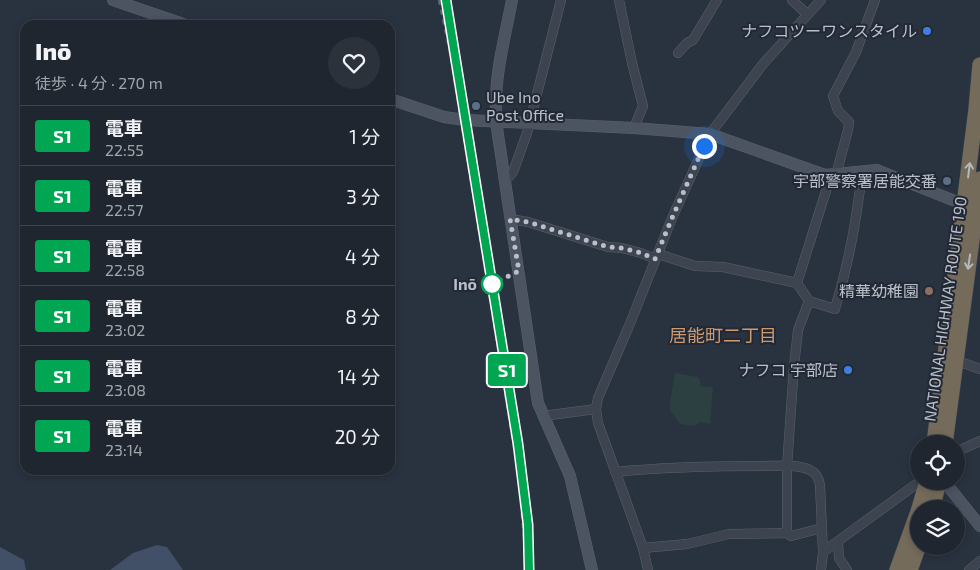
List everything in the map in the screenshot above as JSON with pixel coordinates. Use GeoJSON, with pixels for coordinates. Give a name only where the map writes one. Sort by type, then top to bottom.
{"type":"FeatureCollection","features":[{"type":"Feature","properties":{"kind":"highway","name":"NATIONAL HIGHWAY ROUTE 190"},"geometry":{"type":"LineString","coordinates":[[946,435],[973,209],[980,65]]}},
{"type":"Feature","properties":{"kind":"highway","name":"NATIONAL HIGHWAY ROUTE 190"},"geometry":{"type":"LineString","coordinates":[[935,435],[973,209],[980,179]]}},
{"type":"Feature","properties":{"kind":"highway"},"geometry":{"type":"LineString","coordinates":[[897,570],[910,534]]}},
{"type":"Feature","properties":{"kind":"highway"},"geometry":{"type":"LineString","coordinates":[[910,570],[915,555]]}},
{"type":"Feature","properties":{"kind":"street"},"geometry":{"type":"LineString","coordinates":[[113,0],[171,20]]}},
{"type":"Feature","properties":{"kind":"street"},"geometry":{"type":"LineString","coordinates":[[512,0],[498,76],[496,122],[538,403],[574,490],[592,570]]}},
{"type":"Feature","properties":{"kind":"street"},"geometry":{"type":"LineString","coordinates":[[505,181],[513,172],[521,154],[561,0]]}},
{"type":"Feature","properties":{"kind":"street"},"geometry":{"type":"LineString","coordinates":[[619,0],[643,106],[634,128]]}},
{"type":"Feature","properties":{"kind":"street"},"geometry":{"type":"LineString","coordinates":[[678,53],[687,43],[693,40],[717,0]]}},
{"type":"Feature","properties":{"kind":"street"},"geometry":{"type":"LineString","coordinates":[[792,0],[807,14]]}},
{"type":"Feature","properties":{"kind":"street"},"geometry":{"type":"LineString","coordinates":[[648,570],[643,548],[598,423],[596,409],[598,398],[656,256],[710,134],[763,64],[821,0]]}},
{"type":"Feature","properties":{"kind":"street"},"geometry":{"type":"LineString","coordinates":[[797,283],[848,130],[849,122],[838,111],[832,96],[856,52],[874,0]]}},
{"type":"Feature","properties":{"kind":"street"},"geometry":{"type":"LineString","coordinates":[[395,101],[444,117],[496,122],[634,128],[710,134],[825,175],[877,170],[973,209]]}},
{"type":"Feature","properties":{"kind":"street"},"geometry":{"type":"LineString","coordinates":[[510,219],[528,222],[608,247],[622,248],[695,266],[723,267],[797,283],[809,301],[835,309],[852,248],[862,171]]}},
{"type":"Feature","properties":{"kind":"street"},"geometry":{"type":"LineString","coordinates":[[787,533],[787,466],[796,345],[798,330],[809,301]]}},
{"type":"Feature","properties":{"kind":"street"},"geometry":{"type":"LineString","coordinates":[[955,360],[980,368]]}},
{"type":"Feature","properties":{"kind":"street"},"geometry":{"type":"LineString","coordinates":[[544,416],[596,409]]}},
{"type":"Feature","properties":{"kind":"street"},"geometry":{"type":"LineString","coordinates":[[965,448],[980,441]]}},
{"type":"Feature","properties":{"kind":"street"},"geometry":{"type":"LineString","coordinates":[[615,472],[679,467],[787,466],[812,470],[819,479],[823,552],[821,570]]}},
{"type":"Feature","properties":{"kind":"street"},"geometry":{"type":"LineString","coordinates":[[823,552],[910,489]]}},
{"type":"Feature","properties":{"kind":"street"},"geometry":{"type":"LineString","coordinates":[[951,490],[980,526]]}},
{"type":"Feature","properties":{"kind":"street"},"geometry":{"type":"LineString","coordinates":[[643,548],[688,544],[729,534],[787,533],[791,536],[822,528]]}},
{"type":"Feature","properties":{"kind":"street"},"geometry":{"type":"LineString","coordinates":[[838,542],[839,558],[847,570]]}},
{"type":"Feature","properties":{"kind":"street"},"geometry":{"type":"LineString","coordinates":[[969,570],[980,561]]}},
{"type":"Feature","properties":{"kind":"green space"},"geometry":{"type":"Polygon","coordinates":[[[675,373],[697,377],[700,379],[700,386],[713,387],[710,424],[701,422],[694,426],[680,424],[670,410],[675,373]]]}},
{"type":"Feature","properties":{"kind":"water"},"geometry":{"type":"Polygon","coordinates":[[[157,545],[167,547],[183,570],[110,570],[133,553],[157,545]]]}},
{"type":"Feature","properties":{"kind":"water"},"geometry":{"type":"Polygon","coordinates":[[[0,547],[24,560],[26,570],[0,570],[0,547]]]}},
{"type":"Feature","properties":{"kind":"railway"},"geometry":{"type":"LineString","coordinates":[[439,0],[450,52],[518,472],[527,570]]}},
{"type":"Feature","properties":{"kind":"train","name":"S1"},"geometry":{"type":"LineString","coordinates":[[446,0],[522,471],[528,525],[529,570]]}},
{"type":"Feature","properties":{"kind":"place","name":"ナフコツーワンスタイル"},"geometry":{"type":"Point","coordinates":[927,31]}},
{"type":"Feature","properties":{"kind":"place","name":"Ube Ino Post Office"},"geometry":{"type":"Point","coordinates":[476,106]}},
{"type":"Feature","properties":{"kind":"place","name":"宇部警察署居能交番"},"geometry":{"type":"Point","coordinates":[947,181]}},
{"type":"Feature","properties":{"kind":"place","name":"Inō"},"geometry":{"type":"Point","coordinates":[492,284]}},
{"type":"Feature","properties":{"kind":"place","name":"精華幼稚園"},"geometry":{"type":"Point","coordinates":[929,291]}},
{"type":"Feature","properties":{"kind":"place","name":"ナフコ 宇部店"},"geometry":{"type":"Point","coordinates":[848,370]}},
{"type":"Feature","properties":{"kind":"district","name":"居能町二丁目"},"geometry":{"type":"Point","coordinates":[723,336]}},
{"type":"Feature","properties":{"kind":"route"},"geometry":{"type":"LineString","coordinates":[[492,284],[519,271],[510,219],[528,222],[608,247],[622,248],[641,253],[655,259],[704,146]]}}]}
